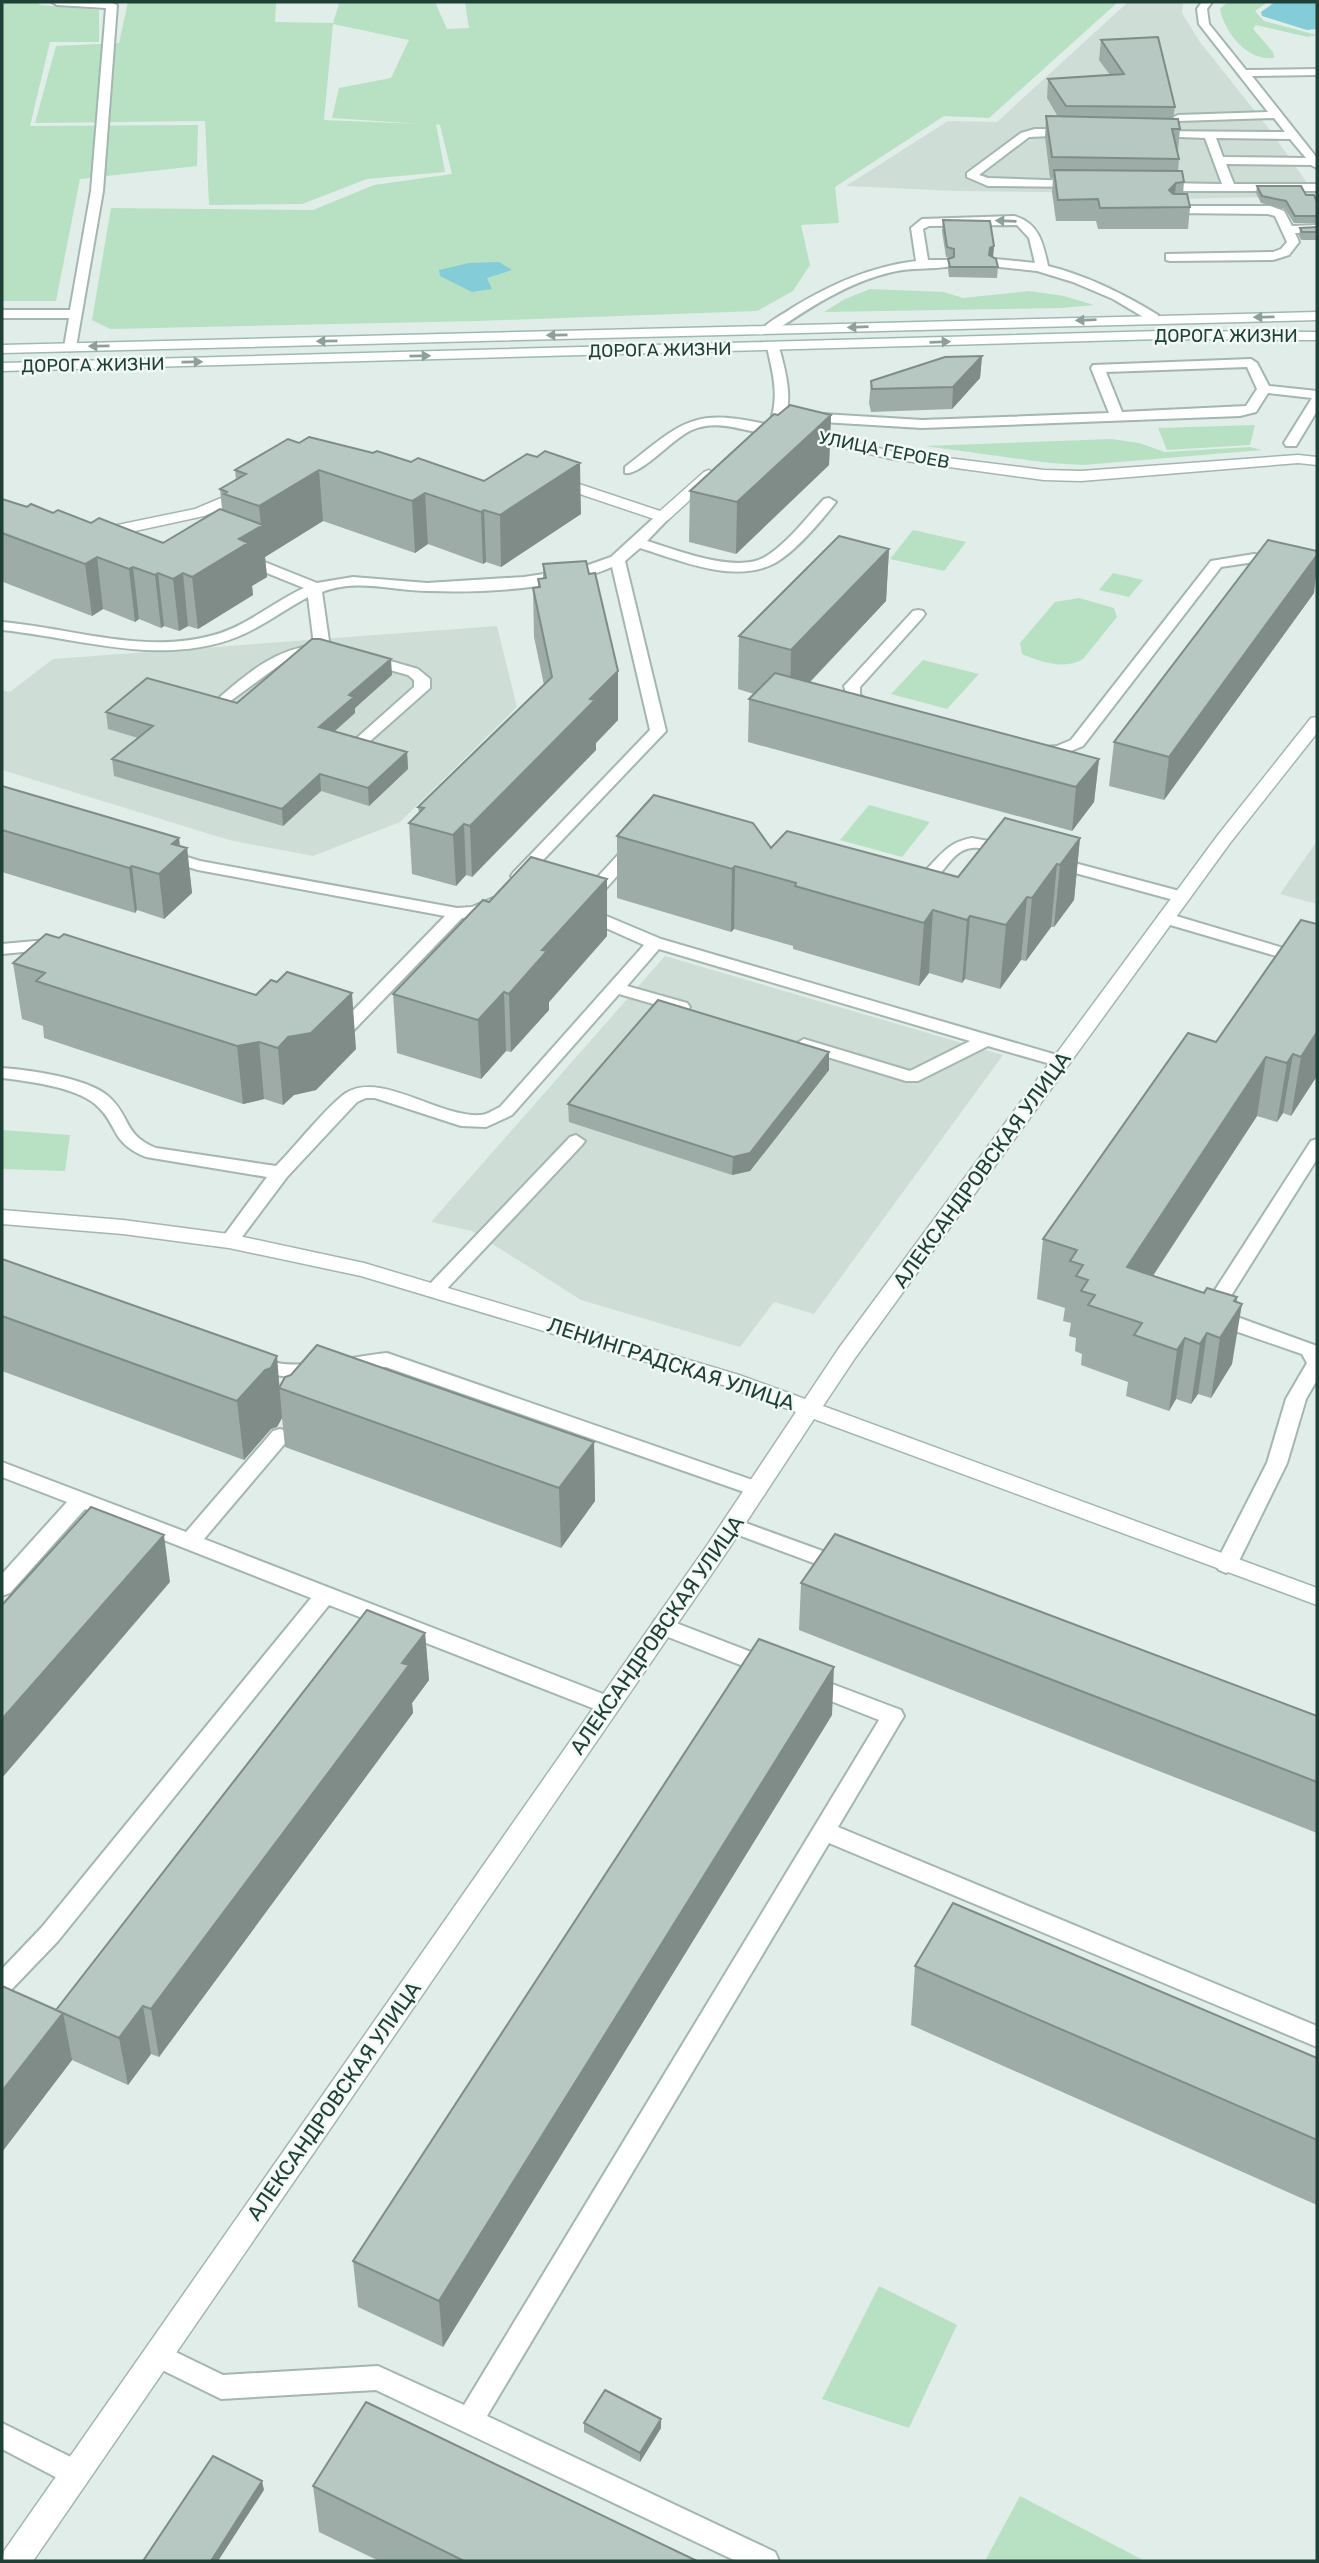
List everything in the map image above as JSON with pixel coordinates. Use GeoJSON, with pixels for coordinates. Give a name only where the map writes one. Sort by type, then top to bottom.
{"type":"FeatureCollection","features":[{"type":"Feature","properties":{"kind":"street","name":"ДОРОГА ЖИЗНИ"},"geometry":{"type":"LineString","coordinates":[[2,349],[1317,316]]}},
{"type":"Feature","properties":{"kind":"street","name":"ДОРОГА ЖИЗНИ"},"geometry":{"type":"LineString","coordinates":[[2,367],[1161,335],[1317,336]]}},
{"type":"Feature","properties":{"kind":"street"},"geometry":{"type":"LineString","coordinates":[[743,444],[754,435],[774,430]]}},
{"type":"Feature","properties":{"kind":"street","name":"УЛИЦА ГЕРОЕВ"},"geometry":{"type":"LineString","coordinates":[[774,430],[803,434],[891,455],[1044,475],[1081,476],[1298,459],[1317,461]]}},
{"type":"Feature","properties":{"kind":"street"},"geometry":{"type":"LineString","coordinates":[[537,484],[567,485],[663,517],[723,463]]}},
{"type":"Feature","properties":{"kind":"street"},"geometry":{"type":"LineString","coordinates":[[78,536],[201,519],[260,487]]}},
{"type":"Feature","properties":{"kind":"street","name":"АЛЕКСАНДРОВСКАЯ УЛИЦА"},"geometry":{"type":"LineString","coordinates":[[15,2561],[733,1525],[847,1353],[1224,839],[1317,722]]}},
{"type":"Feature","properties":{"kind":"street","name":"ЛЕНИНГРАДСКАЯ УЛИЦА"},"geometry":{"type":"LineString","coordinates":[[2,1217],[123,1227],[229,1241],[364,1270],[434,1290],[731,1380],[1317,1597]]}},
{"type":"Feature","properties":{"kind":"lane"},"geometry":{"type":"LineString","coordinates":[[57,2],[113,4],[97,191],[71,347]]}},
{"type":"Feature","properties":{"kind":"lane"},"geometry":{"type":"LineString","coordinates":[[1207,2],[1202,9],[1204,24],[1316,163]]}},
{"type":"Feature","properties":{"kind":"lane"},"geometry":{"type":"LineString","coordinates":[[1242,73],[1317,72]]}},
{"type":"Feature","properties":{"kind":"lane"},"geometry":{"type":"LineString","coordinates":[[1178,118],[1276,116]]}},
{"type":"Feature","properties":{"kind":"lane"},"geometry":{"type":"LineString","coordinates":[[1084,132],[1035,132],[1025,135],[971,174],[972,177],[988,182],[1088,186]]}},
{"type":"Feature","properties":{"kind":"lane"},"geometry":{"type":"LineString","coordinates":[[1136,133],[1293,136]]}},
{"type":"Feature","properties":{"kind":"lane"},"geometry":{"type":"LineString","coordinates":[[1209,134],[1229,188]]}},
{"type":"Feature","properties":{"kind":"lane"},"geometry":{"type":"LineString","coordinates":[[1219,160],[1316,163]]}},
{"type":"Feature","properties":{"kind":"lane"},"geometry":{"type":"LineString","coordinates":[[1152,187],[1317,188]]}},
{"type":"Feature","properties":{"kind":"lane"},"geometry":{"type":"LineString","coordinates":[[1170,257],[1273,256],[1284,254],[1293,242],[1280,214],[1270,211],[1175,210]]}},
{"type":"Feature","properties":{"kind":"lane"},"geometry":{"type":"LineString","coordinates":[[922,263],[917,228],[926,222],[1014,220],[1028,225],[1033,231],[1042,267]]}},
{"type":"Feature","properties":{"kind":"lane"},"geometry":{"type":"LineString","coordinates":[[1288,230],[1317,229]]}},
{"type":"Feature","properties":{"kind":"lane"},"geometry":{"type":"LineString","coordinates":[[766,330],[840,284],[885,269],[922,263],[947,263]]}},
{"type":"Feature","properties":{"kind":"lane"},"geometry":{"type":"LineString","coordinates":[[995,263],[1042,267],[1117,296],[1154,318]]}},
{"type":"Feature","properties":{"kind":"lane"},"geometry":{"type":"LineString","coordinates":[[2,314],[76,314]]}},
{"type":"Feature","properties":{"kind":"lane"},"geometry":{"type":"LineString","coordinates":[[630,470],[693,425],[708,422],[751,425],[774,430],[784,395],[774,347]]}},
{"type":"Feature","properties":{"kind":"lane"},"geometry":{"type":"LineString","coordinates":[[1117,417],[1098,368],[1251,363],[1264,389]]}},
{"type":"Feature","properties":{"kind":"lane"},"geometry":{"type":"LineString","coordinates":[[780,415],[922,424],[1240,412],[1251,409],[1264,389]]}},
{"type":"Feature","properties":{"kind":"lane"},"geometry":{"type":"LineString","coordinates":[[1264,389],[1317,395]]}},
{"type":"Feature","properties":{"kind":"lane"},"geometry":{"type":"LineString","coordinates":[[1291,443],[1317,401]]}},
{"type":"Feature","properties":{"kind":"lane"},"geometry":{"type":"LineString","coordinates":[[636,542],[733,567],[752,567],[768,562],[830,502]]}},
{"type":"Feature","properties":{"kind":"lane"},"geometry":{"type":"LineString","coordinates":[[2,626],[35,628],[125,646],[193,644],[237,632],[289,599],[314,588],[342,582],[374,580],[427,587],[479,585],[575,574],[599,568],[617,559],[663,517]]}},
{"type":"Feature","properties":{"kind":"lane"},"geometry":{"type":"LineString","coordinates":[[78,536],[103,546]]}},
{"type":"Feature","properties":{"kind":"lane"},"geometry":{"type":"LineString","coordinates":[[222,551],[305,582],[314,588],[335,651]]}},
{"type":"Feature","properties":{"kind":"lane"},"geometry":{"type":"LineString","coordinates":[[1021,747],[1034,751],[1059,751],[1076,743],[1216,564],[1235,557],[1259,557],[1317,570]]}},
{"type":"Feature","properties":{"kind":"lane"},"geometry":{"type":"LineString","coordinates":[[146,849],[198,865],[457,913],[475,912],[492,904],[513,890],[657,731],[617,559]]}},
{"type":"Feature","properties":{"kind":"lane"},"geometry":{"type":"LineString","coordinates":[[892,714],[866,707],[853,697],[852,686],[918,614]]}},
{"type":"Feature","properties":{"kind":"lane"},"geometry":{"type":"LineString","coordinates":[[225,700],[273,660],[289,653],[335,651],[413,672],[422,679],[422,688],[364,739]]}},
{"type":"Feature","properties":{"kind":"lane"},"geometry":{"type":"LineString","coordinates":[[647,840],[637,844],[572,907],[655,943],[1061,1062]]}},
{"type":"Feature","properties":{"kind":"lane"},"geometry":{"type":"LineString","coordinates":[[894,886],[912,886],[927,880],[952,848],[965,842],[981,843],[1181,897]]}},
{"type":"Feature","properties":{"kind":"lane"},"geometry":{"type":"LineString","coordinates":[[347,1027],[457,913]]}},
{"type":"Feature","properties":{"kind":"lane"},"geometry":{"type":"LineString","coordinates":[[1166,918],[1317,963]]}},
{"type":"Feature","properties":{"kind":"lane"},"geometry":{"type":"LineString","coordinates":[[229,1241],[280,1173],[351,1098],[363,1092],[377,1093],[461,1120],[486,1121],[506,1111],[655,943]]}},
{"type":"Feature","properties":{"kind":"lane"},"geometry":{"type":"LineString","coordinates":[[2,948],[77,944]]}},
{"type":"Feature","properties":{"kind":"lane"},"geometry":{"type":"LineString","coordinates":[[616,988],[692,1011]]}},
{"type":"Feature","properties":{"kind":"lane"},"geometry":{"type":"LineString","coordinates":[[781,1037],[912,1077],[986,1040]]}},
{"type":"Feature","properties":{"kind":"lane"},"geometry":{"type":"LineString","coordinates":[[2,1073],[15,1073],[62,1084],[99,1097],[112,1112],[123,1137],[133,1147],[152,1153],[280,1173]]}},
{"type":"Feature","properties":{"kind":"lane"},"geometry":{"type":"LineString","coordinates":[[434,1290],[576,1141]]}},
{"type":"Feature","properties":{"kind":"lane"},"geometry":{"type":"LineString","coordinates":[[1226,1565],[1277,1464],[1296,1399],[1317,1363],[1309,1349],[1222,1319],[1214,1307],[1317,1145]]}},
{"type":"Feature","properties":{"kind":"lane"},"geometry":{"type":"LineString","coordinates":[[239,1357],[279,1371],[316,1370],[341,1364],[387,1360],[757,1489]]}},
{"type":"Feature","properties":{"kind":"lane"},"geometry":{"type":"LineString","coordinates":[[323,1385],[341,1364]]}},
{"type":"Feature","properties":{"kind":"lane"},"geometry":{"type":"LineString","coordinates":[[190,1542],[289,1426]]}},
{"type":"Feature","properties":{"kind":"lane"},"geometry":{"type":"LineString","coordinates":[[2,1469],[608,1705]]}},
{"type":"Feature","properties":{"kind":"lane"},"geometry":{"type":"LineString","coordinates":[[2,1588],[81,1500]]}},
{"type":"Feature","properties":{"kind":"lane"},"geometry":{"type":"LineString","coordinates":[[733,1525],[868,1576]]}},
{"type":"Feature","properties":{"kind":"lane"},"geometry":{"type":"LineString","coordinates":[[2,1984],[50,1934],[325,1595]]}},
{"type":"Feature","properties":{"kind":"lane"},"geometry":{"type":"LineString","coordinates":[[469,2421],[893,1716],[663,1626]]}},
{"type":"Feature","properties":{"kind":"lane"},"geometry":{"type":"LineString","coordinates":[[824,1831],[1317,2037]]}},
{"type":"Feature","properties":{"kind":"lane"},"geometry":{"type":"LineString","coordinates":[[157,2355],[220,2387],[378,2378],[765,2561]]}},
{"type":"Feature","properties":{"kind":"lane"},"geometry":{"type":"LineString","coordinates":[[2,2435],[75,2473]]}},
{"type":"Feature","properties":{"kind":"shaded area"},"geometry":{"type":"Polygon","coordinates":[[[1128,2],[1183,2],[1182,13],[1200,42],[1270,130],[1316,196],[1125,200],[1121,193],[957,191],[846,186],[948,121],[997,122],[1128,2]]]}},
{"type":"Feature","properties":{"kind":"shaded area"},"geometry":{"type":"Polygon","coordinates":[[[497,626],[517,707],[400,822],[313,856],[229,840],[2,770],[2,690],[10,692],[53,659],[497,626]]]}},
{"type":"Feature","properties":{"kind":"shaded area"},"geometry":{"type":"Polygon","coordinates":[[[1317,841],[1317,904],[1280,894],[1317,841]]]}},
{"type":"Feature","properties":{"kind":"shaded area"},"geometry":{"type":"Polygon","coordinates":[[[665,956],[1003,1055],[814,1314],[774,1302],[740,1347],[581,1300],[472,1231],[431,1222],[665,956]]]}},
{"type":"Feature","properties":{"kind":"green space"},"geometry":{"type":"Polygon","coordinates":[[[2,2],[36,2],[41,5],[99,10],[99,42],[50,42],[30,126],[198,125],[197,166],[80,179],[56,301],[2,301],[2,2]]]}},
{"type":"Feature","properties":{"kind":"green space"},"geometry":{"type":"Polygon","coordinates":[[[128,2],[280,2],[276,3],[275,22],[333,23],[339,4],[336,2],[435,2],[447,29],[469,28],[465,2],[1118,2],[989,118],[944,116],[835,187],[839,223],[801,225],[810,265],[793,291],[757,311],[477,321],[110,329],[92,320],[111,208],[313,210],[374,185],[452,174],[440,125],[436,124],[445,172],[367,179],[302,204],[209,205],[205,121],[35,123],[56,46],[119,43],[128,2]],[[333,24],[324,120],[421,124],[332,118],[339,88],[391,78],[409,40],[333,24]]]}},
{"type":"Feature","properties":{"kind":"green space"},"geometry":{"type":"Polygon","coordinates":[[[1228,2],[1268,2],[1255,11],[1264,21],[1317,35],[1308,37],[1256,25],[1253,29],[1273,52],[1274,58],[1255,55],[1239,44],[1227,27],[1220,9],[1228,2]]]}},
{"type":"Feature","properties":{"kind":"green space"},"geometry":{"type":"Polygon","coordinates":[[[870,289],[944,292],[963,298],[1029,291],[1064,296],[1094,305],[1062,308],[824,312],[845,299],[870,289]]]}},
{"type":"Feature","properties":{"kind":"green space"},"geometry":{"type":"Polygon","coordinates":[[[1255,425],[1250,445],[1167,450],[1158,428],[1255,425]]]}},
{"type":"Feature","properties":{"kind":"green space"},"geometry":{"type":"Polygon","coordinates":[[[1112,439],[1139,443],[1165,452],[1250,447],[1262,450],[1083,465],[925,446],[1112,439]]]}},
{"type":"Feature","properties":{"kind":"green space"},"geometry":{"type":"Polygon","coordinates":[[[913,530],[966,542],[944,571],[890,559],[913,530]]]}},
{"type":"Feature","properties":{"kind":"green space"},"geometry":{"type":"Polygon","coordinates":[[[1113,573],[1143,580],[1129,597],[1099,590],[1113,573]]]}},
{"type":"Feature","properties":{"kind":"green space"},"geometry":{"type":"Polygon","coordinates":[[[1079,598],[1114,608],[1117,617],[1083,659],[1061,664],[1022,654],[1020,643],[1055,602],[1079,598]]]}},
{"type":"Feature","properties":{"kind":"green space"},"geometry":{"type":"Polygon","coordinates":[[[923,660],[979,674],[947,709],[891,694],[923,660]]]}},
{"type":"Feature","properties":{"kind":"green space"},"geometry":{"type":"Polygon","coordinates":[[[869,805],[930,822],[902,857],[840,840],[869,805]]]}},
{"type":"Feature","properties":{"kind":"green space"},"geometry":{"type":"Polygon","coordinates":[[[2,1130],[70,1135],[65,1171],[2,1169],[2,1130]]]}},
{"type":"Feature","properties":{"kind":"green space"},"geometry":{"type":"Polygon","coordinates":[[[879,2286],[957,2325],[909,2428],[822,2399],[879,2286]]]}},
{"type":"Feature","properties":{"kind":"green space"},"geometry":{"type":"Polygon","coordinates":[[[1020,2496],[1145,2561],[985,2561],[1020,2496]]]}},
{"type":"Feature","properties":{"kind":"water"},"geometry":{"type":"Polygon","coordinates":[[[1275,2],[1317,2],[1317,29],[1307,30],[1262,16],[1261,12],[1275,2]]]}},
{"type":"Feature","properties":{"kind":"water"},"geometry":{"type":"Polygon","coordinates":[[[499,262],[512,270],[487,278],[492,289],[472,292],[440,276],[439,270],[469,263],[499,262]]]}},
{"type":"Feature","properties":{"kind":"building"},"geometry":{"type":"Polygon","coordinates":[[[1158,37],[1175,107],[1066,106],[1048,79],[1124,74],[1101,40],[1158,37]]]}},
{"type":"Feature","properties":{"kind":"building"},"geometry":{"type":"Polygon","coordinates":[[[1046,116],[1178,119],[1180,129],[1172,129],[1179,159],[1052,157],[1046,116]]]}},
{"type":"Feature","properties":{"kind":"building"},"geometry":{"type":"Polygon","coordinates":[[[1054,170],[1182,171],[1184,182],[1176,183],[1169,190],[1173,194],[1187,194],[1190,207],[1100,208],[1098,199],[1058,200],[1054,170]]]}},
{"type":"Feature","properties":{"kind":"building"},"geometry":{"type":"Polygon","coordinates":[[[1257,186],[1301,186],[1306,195],[1314,195],[1317,216],[1295,216],[1286,201],[1262,196],[1257,186]]]}},
{"type":"Feature","properties":{"kind":"building"},"geometry":{"type":"Polygon","coordinates":[[[943,220],[990,221],[994,246],[990,248],[989,255],[996,259],[998,267],[950,267],[948,259],[954,257],[954,249],[947,247],[943,220]]]}},
{"type":"Feature","properties":{"kind":"building"},"geometry":{"type":"Polygon","coordinates":[[[1317,227],[1317,232],[1302,232],[1300,228],[1317,227]]]}},
{"type":"Feature","properties":{"kind":"building"},"geometry":{"type":"Polygon","coordinates":[[[982,356],[953,387],[872,389],[871,381],[945,357],[982,356]]]}},
{"type":"Feature","properties":{"kind":"building"},"geometry":{"type":"Polygon","coordinates":[[[790,405],[831,415],[737,502],[690,491],[774,414],[778,415],[790,405]]]}},
{"type":"Feature","properties":{"kind":"building"},"geometry":{"type":"Polygon","coordinates":[[[309,437],[373,453],[377,451],[411,462],[418,458],[484,481],[527,454],[537,457],[545,451],[580,463],[500,515],[484,510],[481,512],[425,493],[412,501],[319,470],[259,506],[224,494],[227,492],[220,489],[246,474],[235,470],[288,439],[299,443],[309,437]]]}},
{"type":"Feature","properties":{"kind":"building"},"geometry":{"type":"Polygon","coordinates":[[[2,499],[27,507],[31,504],[53,513],[58,510],[91,523],[99,518],[163,543],[220,509],[263,525],[239,539],[248,543],[192,577],[183,573],[173,579],[133,567],[129,569],[97,557],[85,564],[2,533],[2,499]]]}},
{"type":"Feature","properties":{"kind":"building"},"geometry":{"type":"Polygon","coordinates":[[[839,536],[889,549],[791,650],[739,636],[839,536]]]}},
{"type":"Feature","properties":{"kind":"building"},"geometry":{"type":"Polygon","coordinates":[[[1268,540],[1317,551],[1317,555],[1169,757],[1114,742],[1268,540]]]}},
{"type":"Feature","properties":{"kind":"building"},"geometry":{"type":"Polygon","coordinates":[[[586,561],[589,574],[595,573],[618,671],[590,699],[595,700],[470,826],[464,824],[453,835],[409,823],[424,808],[418,807],[552,677],[533,588],[540,587],[538,579],[546,578],[543,564],[586,561]]]}},
{"type":"Feature","properties":{"kind":"building"},"geometry":{"type":"Polygon","coordinates":[[[312,639],[391,659],[349,695],[354,697],[319,727],[407,752],[368,788],[320,774],[282,809],[112,759],[153,726],[106,712],[147,678],[237,703],[312,639]]]}},
{"type":"Feature","properties":{"kind":"building"},"geometry":{"type":"Polygon","coordinates":[[[775,673],[1099,759],[1076,787],[749,699],[775,673]]]}},
{"type":"Feature","properties":{"kind":"building"},"geometry":{"type":"Polygon","coordinates":[[[2,786],[179,838],[172,844],[187,848],[159,874],[132,866],[129,868],[2,830],[2,786]]]}},
{"type":"Feature","properties":{"kind":"building"},"geometry":{"type":"Polygon","coordinates":[[[654,795],[753,823],[771,848],[787,831],[958,877],[1005,818],[1080,838],[1032,898],[1027,897],[1006,925],[970,916],[967,920],[933,910],[924,923],[795,886],[796,883],[735,866],[732,869],[617,836],[654,795]]]}},
{"type":"Feature","properties":{"kind":"building"},"geometry":{"type":"Polygon","coordinates":[[[531,857],[607,879],[542,950],[547,951],[509,994],[504,992],[478,1020],[393,994],[483,900],[489,902],[531,857]]]}},
{"type":"Feature","properties":{"kind":"building"},"geometry":{"type":"Polygon","coordinates":[[[1301,920],[1317,924],[1317,1032],[1301,1057],[1293,1054],[1287,1063],[1266,1057],[1127,1267],[1204,1293],[1207,1288],[1237,1297],[1234,1301],[1242,1304],[1220,1338],[1207,1333],[1200,1344],[1185,1338],[1177,1350],[1134,1335],[1142,1323],[1088,1305],[1095,1295],[1081,1291],[1088,1280],[1076,1276],[1083,1265],[1070,1261],[1077,1250],[1043,1239],[1188,1033],[1216,1042],[1301,920]]]}},
{"type":"Feature","properties":{"kind":"building"},"geometry":{"type":"Polygon","coordinates":[[[46,934],[59,938],[64,934],[256,995],[271,980],[277,982],[287,972],[352,993],[311,1033],[288,1037],[278,1048],[259,1042],[237,1046],[36,981],[45,973],[13,963],[46,934]]]}},
{"type":"Feature","properties":{"kind":"building"},"geometry":{"type":"Polygon","coordinates":[[[658,1000],[829,1052],[750,1153],[733,1157],[568,1104],[658,1000]]]}},
{"type":"Feature","properties":{"kind":"building"},"geometry":{"type":"Polygon","coordinates":[[[2,1259],[277,1356],[271,1368],[265,1370],[237,1401],[2,1316],[2,1259]]]}},
{"type":"Feature","properties":{"kind":"building"},"geometry":{"type":"Polygon","coordinates":[[[317,1345],[594,1442],[559,1488],[279,1388],[285,1377],[291,1375],[317,1345]]]}},
{"type":"Feature","properties":{"kind":"building"},"geometry":{"type":"Polygon","coordinates":[[[91,1507],[164,1535],[2,1719],[2,1605],[91,1507]]]}},
{"type":"Feature","properties":{"kind":"building"},"geometry":{"type":"Polygon","coordinates":[[[835,1534],[1317,1716],[1317,1782],[801,1583],[835,1534]]]}},
{"type":"Feature","properties":{"kind":"building"},"geometry":{"type":"Polygon","coordinates":[[[367,1610],[425,1633],[402,1663],[409,1665],[151,2009],[143,2006],[119,2038],[56,2010],[367,1610]]]}},
{"type":"Feature","properties":{"kind":"building"},"geometry":{"type":"Polygon","coordinates":[[[759,1639],[834,1667],[439,2301],[353,2261],[759,1639]]]}},
{"type":"Feature","properties":{"kind":"building"},"geometry":{"type":"Polygon","coordinates":[[[953,1903],[1317,2058],[1317,2140],[915,1966],[953,1903]]]}},
{"type":"Feature","properties":{"kind":"building"},"geometry":{"type":"Polygon","coordinates":[[[2,1986],[63,2013],[2,2091],[2,1986]]]}},
{"type":"Feature","properties":{"kind":"building"},"geometry":{"type":"Polygon","coordinates":[[[605,2390],[661,2419],[640,2453],[584,2423],[605,2390]]]}},
{"type":"Feature","properties":{"kind":"building"},"geometry":{"type":"Polygon","coordinates":[[[366,2402],[697,2561],[464,2561],[313,2486],[366,2402]]]}},
{"type":"Feature","properties":{"kind":"building"},"geometry":{"type":"Polygon","coordinates":[[[213,2456],[262,2481],[211,2561],[143,2561],[213,2456]]]}}]}
